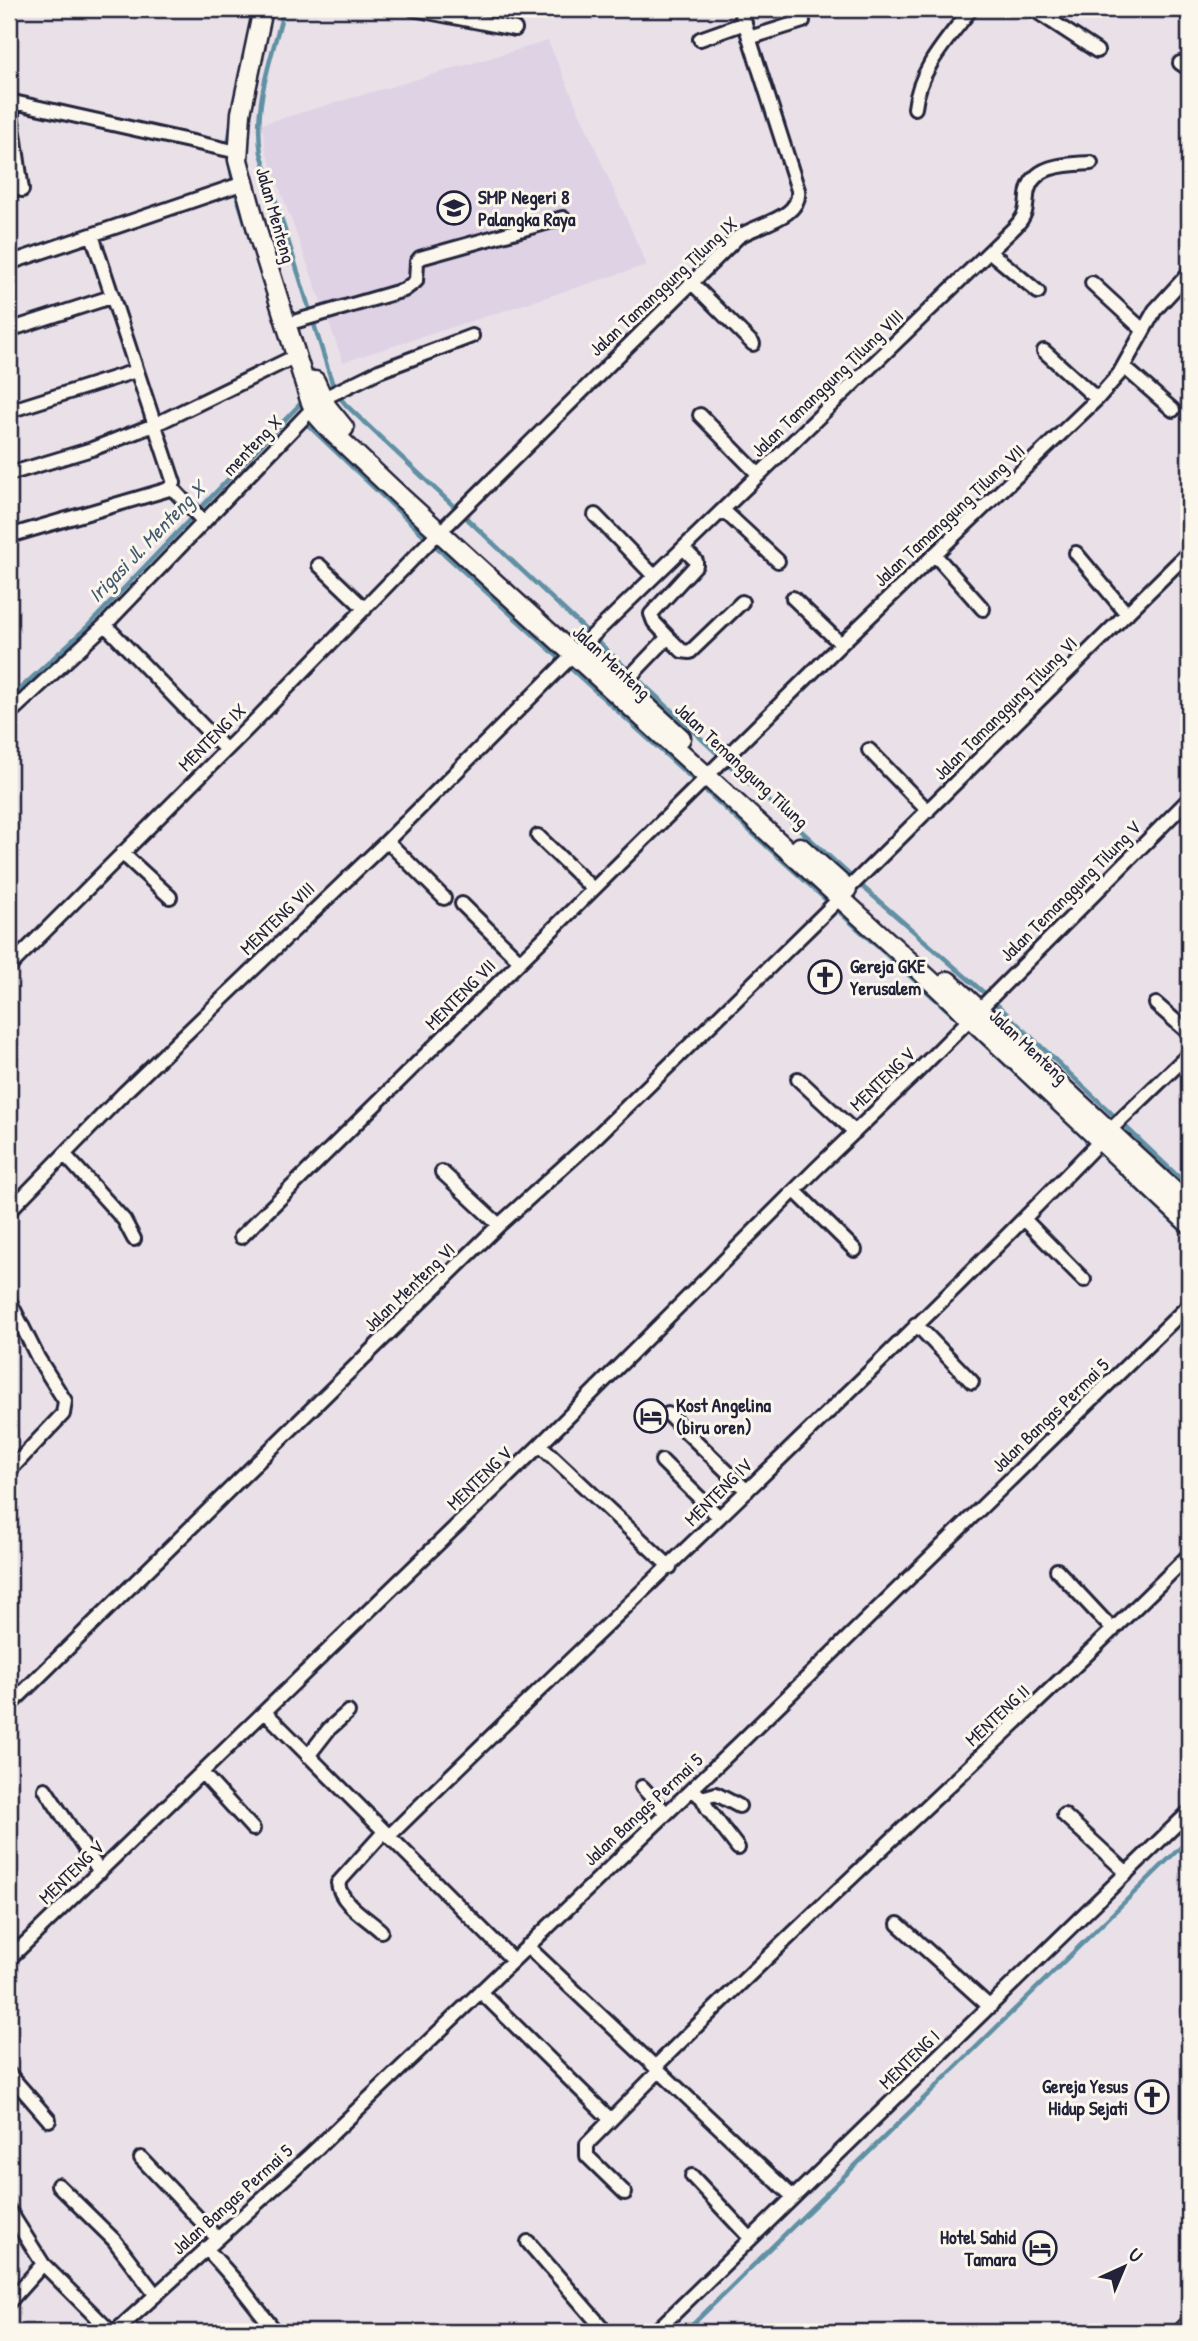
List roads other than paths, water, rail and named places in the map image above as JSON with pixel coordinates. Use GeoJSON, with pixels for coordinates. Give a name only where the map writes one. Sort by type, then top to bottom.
{"type":"FeatureCollection","features":[{"type":"Feature","properties":{"kind":"street","name":"Jalan Menteng"},"geometry":{"type":"LineString","coordinates":[[263,9],[242,103],[238,152],[244,183],[296,356],[317,404]]}},
{"type":"Feature","properties":{"kind":"street","name":"Jalan Temanggung Tilung"},"geometry":{"type":"LineString","coordinates":[[275,9],[250,108],[247,146],[253,182],[297,321],[317,404],[339,422],[444,528],[578,651],[623,684],[710,774],[1105,1136],[1189,1205]]}},
{"type":"Feature","properties":{"kind":"street"},"geometry":{"type":"LineString","coordinates":[[413,9],[515,29]]}},
{"type":"Feature","properties":{"kind":"street","name":"Jalan Tamanggung Tilung IX"},"geometry":{"type":"LineString","coordinates":[[444,528],[741,235],[788,214],[799,198],[740,9]]}},
{"type":"Feature","properties":{"kind":"street"},"geometry":{"type":"LineString","coordinates":[[915,108],[917,91],[929,68],[971,9]]}},
{"type":"Feature","properties":{"kind":"street"},"geometry":{"type":"LineString","coordinates":[[1033,9],[1097,51]]}},
{"type":"Feature","properties":{"kind":"street"},"geometry":{"type":"LineString","coordinates":[[749,37],[803,21]]}},
{"type":"Feature","properties":{"kind":"street"},"geometry":{"type":"LineString","coordinates":[[700,39],[745,23]]}},
{"type":"Feature","properties":{"kind":"street"},"geometry":{"type":"LineString","coordinates":[[22,190],[10,101],[238,152]]}},
{"type":"Feature","properties":{"kind":"street","name":"Jalan Tamanggung Tilung VIII"},"geometry":{"type":"LineString","coordinates":[[578,651],[990,253],[1025,216],[1028,190],[1039,175],[1053,165],[1091,163]]}},
{"type":"Feature","properties":{"kind":"street"},"geometry":{"type":"LineString","coordinates":[[9,263],[244,183]]}},
{"type":"Feature","properties":{"kind":"street"},"geometry":{"type":"LineString","coordinates":[[297,321],[407,288],[416,281],[417,262],[420,258],[563,219]]}},
{"type":"Feature","properties":{"kind":"street"},"geometry":{"type":"LineString","coordinates":[[9,536],[171,487],[174,481],[92,235]]}},
{"type":"Feature","properties":{"kind":"street"},"geometry":{"type":"LineString","coordinates":[[990,253],[1038,292]]}},
{"type":"Feature","properties":{"kind":"street","name":"Jalan Tamanggung Tilung VII"},"geometry":{"type":"LineString","coordinates":[[710,774],[841,644],[1097,399],[1124,367],[1155,310],[1184,288],[1189,273]]}},
{"type":"Feature","properties":{"kind":"street"},"geometry":{"type":"LineString","coordinates":[[691,282],[752,344]]}},
{"type":"Feature","properties":{"kind":"street"},"geometry":{"type":"LineString","coordinates":[[1092,283],[1143,330]]}},
{"type":"Feature","properties":{"kind":"street"},"geometry":{"type":"LineString","coordinates":[[9,330],[111,296]]}},
{"type":"Feature","properties":{"kind":"street"},"geometry":{"type":"LineString","coordinates":[[317,404],[379,371],[472,336]]}},
{"type":"Feature","properties":{"kind":"street"},"geometry":{"type":"LineString","coordinates":[[1044,351],[1097,399]]}},
{"type":"Feature","properties":{"kind":"street"},"geometry":{"type":"LineString","coordinates":[[9,474],[92,449],[154,425],[296,356]]}},
{"type":"Feature","properties":{"kind":"street"},"geometry":{"type":"LineString","coordinates":[[1124,367],[1173,410]]}},
{"type":"Feature","properties":{"kind":"street"},"geometry":{"type":"LineString","coordinates":[[9,411],[136,371]]}},
{"type":"Feature","properties":{"kind":"street","name":"menteng X"},"geometry":{"type":"LineString","coordinates":[[9,714],[105,625],[317,404]]}},
{"type":"Feature","properties":{"kind":"street"},"geometry":{"type":"LineString","coordinates":[[700,415],[759,475]]}},
{"type":"Feature","properties":{"kind":"street"},"geometry":{"type":"LineString","coordinates":[[171,487],[204,522]]}},
{"type":"Feature","properties":{"kind":"street"},"geometry":{"type":"LineString","coordinates":[[723,510],[778,561]]}},
{"type":"Feature","properties":{"kind":"street"},"geometry":{"type":"LineString","coordinates":[[595,515],[654,576]]}},
{"type":"Feature","properties":{"kind":"street","name":"MENTENG IX"},"geometry":{"type":"LineString","coordinates":[[9,967],[444,528]]}},
{"type":"Feature","properties":{"kind":"street"},"geometry":{"type":"LineString","coordinates":[[683,548],[696,561],[696,565],[651,614],[654,622],[682,651],[690,652],[742,602]]}},
{"type":"Feature","properties":{"kind":"street","name":"Jalan Tamanggung Tilung VI"},"geometry":{"type":"LineString","coordinates":[[843,894],[1189,552]]}},
{"type":"Feature","properties":{"kind":"street"},"geometry":{"type":"LineString","coordinates":[[1076,553],[1127,614]]}},
{"type":"Feature","properties":{"kind":"street"},"geometry":{"type":"LineString","coordinates":[[934,555],[983,609]]}},
{"type":"Feature","properties":{"kind":"street"},"geometry":{"type":"LineString","coordinates":[[319,565],[365,609]]}},
{"type":"Feature","properties":{"kind":"street"},"geometry":{"type":"LineString","coordinates":[[793,598],[841,644]]}},
{"type":"Feature","properties":{"kind":"street"},"geometry":{"type":"LineString","coordinates":[[105,625],[226,750]]}},
{"type":"Feature","properties":{"kind":"street"},"geometry":{"type":"LineString","coordinates":[[623,684],[668,636]]}},
{"type":"Feature","properties":{"kind":"street","name":"Jalan Menteng"},"geometry":{"type":"LineString","coordinates":[[578,651],[710,774]]}},
{"type":"Feature","properties":{"kind":"street","name":"MENTENG VIII"},"geometry":{"type":"LineString","coordinates":[[9,1211],[124,1093],[387,841],[578,651]]}},
{"type":"Feature","properties":{"kind":"street"},"geometry":{"type":"LineString","coordinates":[[869,750],[928,811]]}},
{"type":"Feature","properties":{"kind":"street","name":"MENTENG VII"},"geometry":{"type":"LineString","coordinates":[[241,1237],[710,774]]}},
{"type":"Feature","properties":{"kind":"street","name":"Jalan Temanggung Tilung V"},"geometry":{"type":"LineString","coordinates":[[974,1014],[1189,799]]}},
{"type":"Feature","properties":{"kind":"street"},"geometry":{"type":"LineString","coordinates":[[538,836],[593,889]]}},
{"type":"Feature","properties":{"kind":"street"},"geometry":{"type":"LineString","coordinates":[[387,841],[443,898]]}},
{"type":"Feature","properties":{"kind":"street"},"geometry":{"type":"LineString","coordinates":[[122,853],[170,897]]}},
{"type":"Feature","properties":{"kind":"street","name":"Jalan Menteng VI"},"geometry":{"type":"LineString","coordinates":[[9,1706],[499,1225],[593,1140],[843,894]]}},
{"type":"Feature","properties":{"kind":"street"},"geometry":{"type":"LineString","coordinates":[[462,905],[520,961]]}},
{"type":"Feature","properties":{"kind":"street"},"geometry":{"type":"LineString","coordinates":[[1156,1004],[1189,1033]]}},
{"type":"Feature","properties":{"kind":"street","name":"MENTENG V"},"geometry":{"type":"LineString","coordinates":[[9,1959],[540,1445],[974,1014]]}},
{"type":"Feature","properties":{"kind":"street","name":"MENTENG IV"},"geometry":{"type":"LineString","coordinates":[[382,1931],[345,1899],[338,1883],[670,1567],[1189,1055]]}},
{"type":"Feature","properties":{"kind":"street"},"geometry":{"type":"LineString","coordinates":[[798,1079],[855,1132]]}},
{"type":"Feature","properties":{"kind":"street"},"geometry":{"type":"LineString","coordinates":[[1105,1136],[1189,1224]]}},
{"type":"Feature","properties":{"kind":"street"},"geometry":{"type":"LineString","coordinates":[[65,1155],[124,1220],[134,1239]]}},
{"type":"Feature","properties":{"kind":"street"},"geometry":{"type":"LineString","coordinates":[[442,1172],[499,1225]]}},
{"type":"Feature","properties":{"kind":"street"},"geometry":{"type":"LineString","coordinates":[[795,1191],[855,1250]]}},
{"type":"Feature","properties":{"kind":"street"},"geometry":{"type":"LineString","coordinates":[[1024,1219],[1084,1280]]}},
{"type":"Feature","properties":{"kind":"street"},"geometry":{"type":"LineString","coordinates":[[9,1300],[66,1406],[63,1414],[9,1471]]}},
{"type":"Feature","properties":{"kind":"street","name":"Jalan Bangas Permai 5"},"geometry":{"type":"LineString","coordinates":[[113,2332],[308,2157],[666,1813],[697,1793],[1189,1305]]}},
{"type":"Feature","properties":{"kind":"street"},"geometry":{"type":"LineString","coordinates":[[916,1324],[972,1382]]}},
{"type":"Feature","properties":{"kind":"street"},"geometry":{"type":"LineString","coordinates":[[668,1414],[747,1491]]}},
{"type":"Feature","properties":{"kind":"street"},"geometry":{"type":"LineString","coordinates":[[540,1445],[670,1567]]}},
{"type":"Feature","properties":{"kind":"street"},"geometry":{"type":"LineString","coordinates":[[662,1461],[719,1517]]}},
{"type":"Feature","properties":{"kind":"street","name":"MENTENG II"},"geometry":{"type":"LineString","coordinates":[[625,2193],[587,2156],[587,2144],[657,2069],[1189,1555]]}},
{"type":"Feature","properties":{"kind":"street"},"geometry":{"type":"LineString","coordinates":[[1057,1570],[1114,1630]]}},
{"type":"Feature","properties":{"kind":"street"},"geometry":{"type":"LineString","coordinates":[[265,1712],[513,1960]]}},
{"type":"Feature","properties":{"kind":"street"},"geometry":{"type":"LineString","coordinates":[[309,1756],[329,1729],[348,1712]]}},
{"type":"Feature","properties":{"kind":"street"},"geometry":{"type":"LineString","coordinates":[[202,1773],[253,1829]]}},
{"type":"Feature","properties":{"kind":"street"},"geometry":{"type":"LineString","coordinates":[[642,1787],[666,1813]]}},
{"type":"Feature","properties":{"kind":"street"},"geometry":{"type":"LineString","coordinates":[[45,1789],[100,1872]]}},
{"type":"Feature","properties":{"kind":"street"},"geometry":{"type":"LineString","coordinates":[[697,1793],[716,1794],[739,1806]]}},
{"type":"Feature","properties":{"kind":"street"},"geometry":{"type":"LineString","coordinates":[[697,1793],[738,1848]]}},
{"type":"Feature","properties":{"kind":"street","name":"MENTENG I"},"geometry":{"type":"LineString","coordinates":[[655,2332],[1189,1812]]}},
{"type":"Feature","properties":{"kind":"street"},"geometry":{"type":"LineString","coordinates":[[1064,1815],[1126,1873]]}},
{"type":"Feature","properties":{"kind":"street"},"geometry":{"type":"LineString","coordinates":[[898,1924],[990,2007]]}},
{"type":"Feature","properties":{"kind":"street"},"geometry":{"type":"LineString","coordinates":[[527,1946],[793,2197]]}},
{"type":"Feature","properties":{"kind":"street"},"geometry":{"type":"LineString","coordinates":[[480,1991],[610,2119]]}},
{"type":"Feature","properties":{"kind":"street"},"geometry":{"type":"LineString","coordinates":[[9,2074],[48,2120]]}},
{"type":"Feature","properties":{"kind":"street"},"geometry":{"type":"LineString","coordinates":[[141,2158],[216,2238]]}},
{"type":"Feature","properties":{"kind":"street"},"geometry":{"type":"LineString","coordinates":[[692,2176],[750,2238]]}},
{"type":"Feature","properties":{"kind":"street"},"geometry":{"type":"LineString","coordinates":[[58,2185],[114,2240],[155,2294]]}},
{"type":"Feature","properties":{"kind":"street"},"geometry":{"type":"LineString","coordinates":[[9,2210],[43,2264],[113,2332]]}},
{"type":"Feature","properties":{"kind":"street"},"geometry":{"type":"LineString","coordinates":[[528,2242],[606,2332]]}},
{"type":"Feature","properties":{"kind":"street"},"geometry":{"type":"LineString","coordinates":[[206,2248],[276,2332]]}},
{"type":"Feature","properties":{"kind":"street"},"geometry":{"type":"LineString","coordinates":[[9,2302],[43,2264]]}},
{"type":"Feature","properties":{"kind":"waterway"},"geometry":{"type":"LineString","coordinates":[[284,9],[262,98],[259,135],[261,153],[335,392],[724,760],[856,881],[990,998],[1189,1187]]}},
{"type":"Feature","properties":{"kind":"waterway"},"geometry":{"type":"LineString","coordinates":[[232,120],[227,150],[234,187],[296,383]]}},
{"type":"Feature","properties":{"kind":"waterway"},"geometry":{"type":"LineString","coordinates":[[302,402],[309,426],[430,541],[964,1025],[1189,1237]]}},
{"type":"Feature","properties":{"kind":"waterway","name":"Irigasi Jl. Menteng X"},"geometry":{"type":"LineString","coordinates":[[9,699],[86,628],[302,402]]}},
{"type":"Feature","properties":{"kind":"waterway"},"geometry":{"type":"LineString","coordinates":[[685,2332],[1189,1839]]}},
{"type":"Feature","properties":{"kind":"place","name":"SMP Negeri 8 Palangka Raya"},"geometry":{"type":"Point","coordinates":[454,208]}},
{"type":"Feature","properties":{"kind":"place","name":"Gereja GKE Yerusalem"},"geometry":{"type":"Point","coordinates":[825,977]}},
{"type":"Feature","properties":{"kind":"place","name":"Kost Angelina (biru oren)"},"geometry":{"type":"Point","coordinates":[651,1416]}},
{"type":"Feature","properties":{"kind":"place","name":"Gereja Yesus Hidup Sejati"},"geometry":{"type":"Point","coordinates":[1152,2097]}},
{"type":"Feature","properties":{"kind":"place","name":"Hotel Sahid Tamara"},"geometry":{"type":"Point","coordinates":[1040,2248]}}]}
